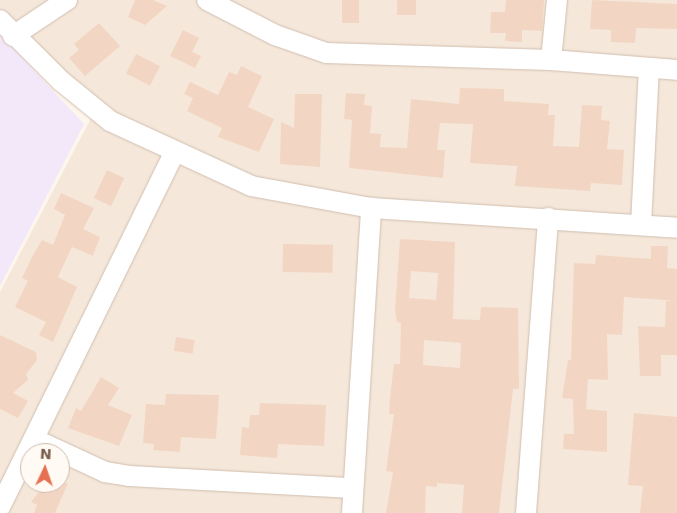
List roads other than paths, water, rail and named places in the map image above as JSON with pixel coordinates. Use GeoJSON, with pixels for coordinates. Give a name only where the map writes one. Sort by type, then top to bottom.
{"type":"FeatureCollection","features":[{"type":"Feature","properties":{"kind":"street"},"geometry":{"type":"LineString","coordinates":[[13,36],[67,0]]}},
{"type":"Feature","properties":{"kind":"street"},"geometry":{"type":"LineString","coordinates":[[207,0],[275,35],[326,53],[551,60],[677,70]]}},
{"type":"Feature","properties":{"kind":"street"},"geometry":{"type":"LineString","coordinates":[[551,60],[557,0]]}},
{"type":"Feature","properties":{"kind":"street"},"geometry":{"type":"LineString","coordinates":[[0,20],[13,36],[110,121],[174,153],[251,186],[371,208],[548,218],[677,228]]}},
{"type":"Feature","properties":{"kind":"street"},"geometry":{"type":"LineString","coordinates":[[641,225],[649,68]]}},
{"type":"Feature","properties":{"kind":"street"},"geometry":{"type":"LineString","coordinates":[[0,507],[174,153]]}},
{"type":"Feature","properties":{"kind":"street"},"geometry":{"type":"LineString","coordinates":[[352,513],[371,208]]}},
{"type":"Feature","properties":{"kind":"street"},"geometry":{"type":"LineString","coordinates":[[526,513],[548,218]]}},
{"type":"Feature","properties":{"kind":"street"},"geometry":{"type":"LineString","coordinates":[[34,439],[106,472],[128,476],[353,488]]}}]}
